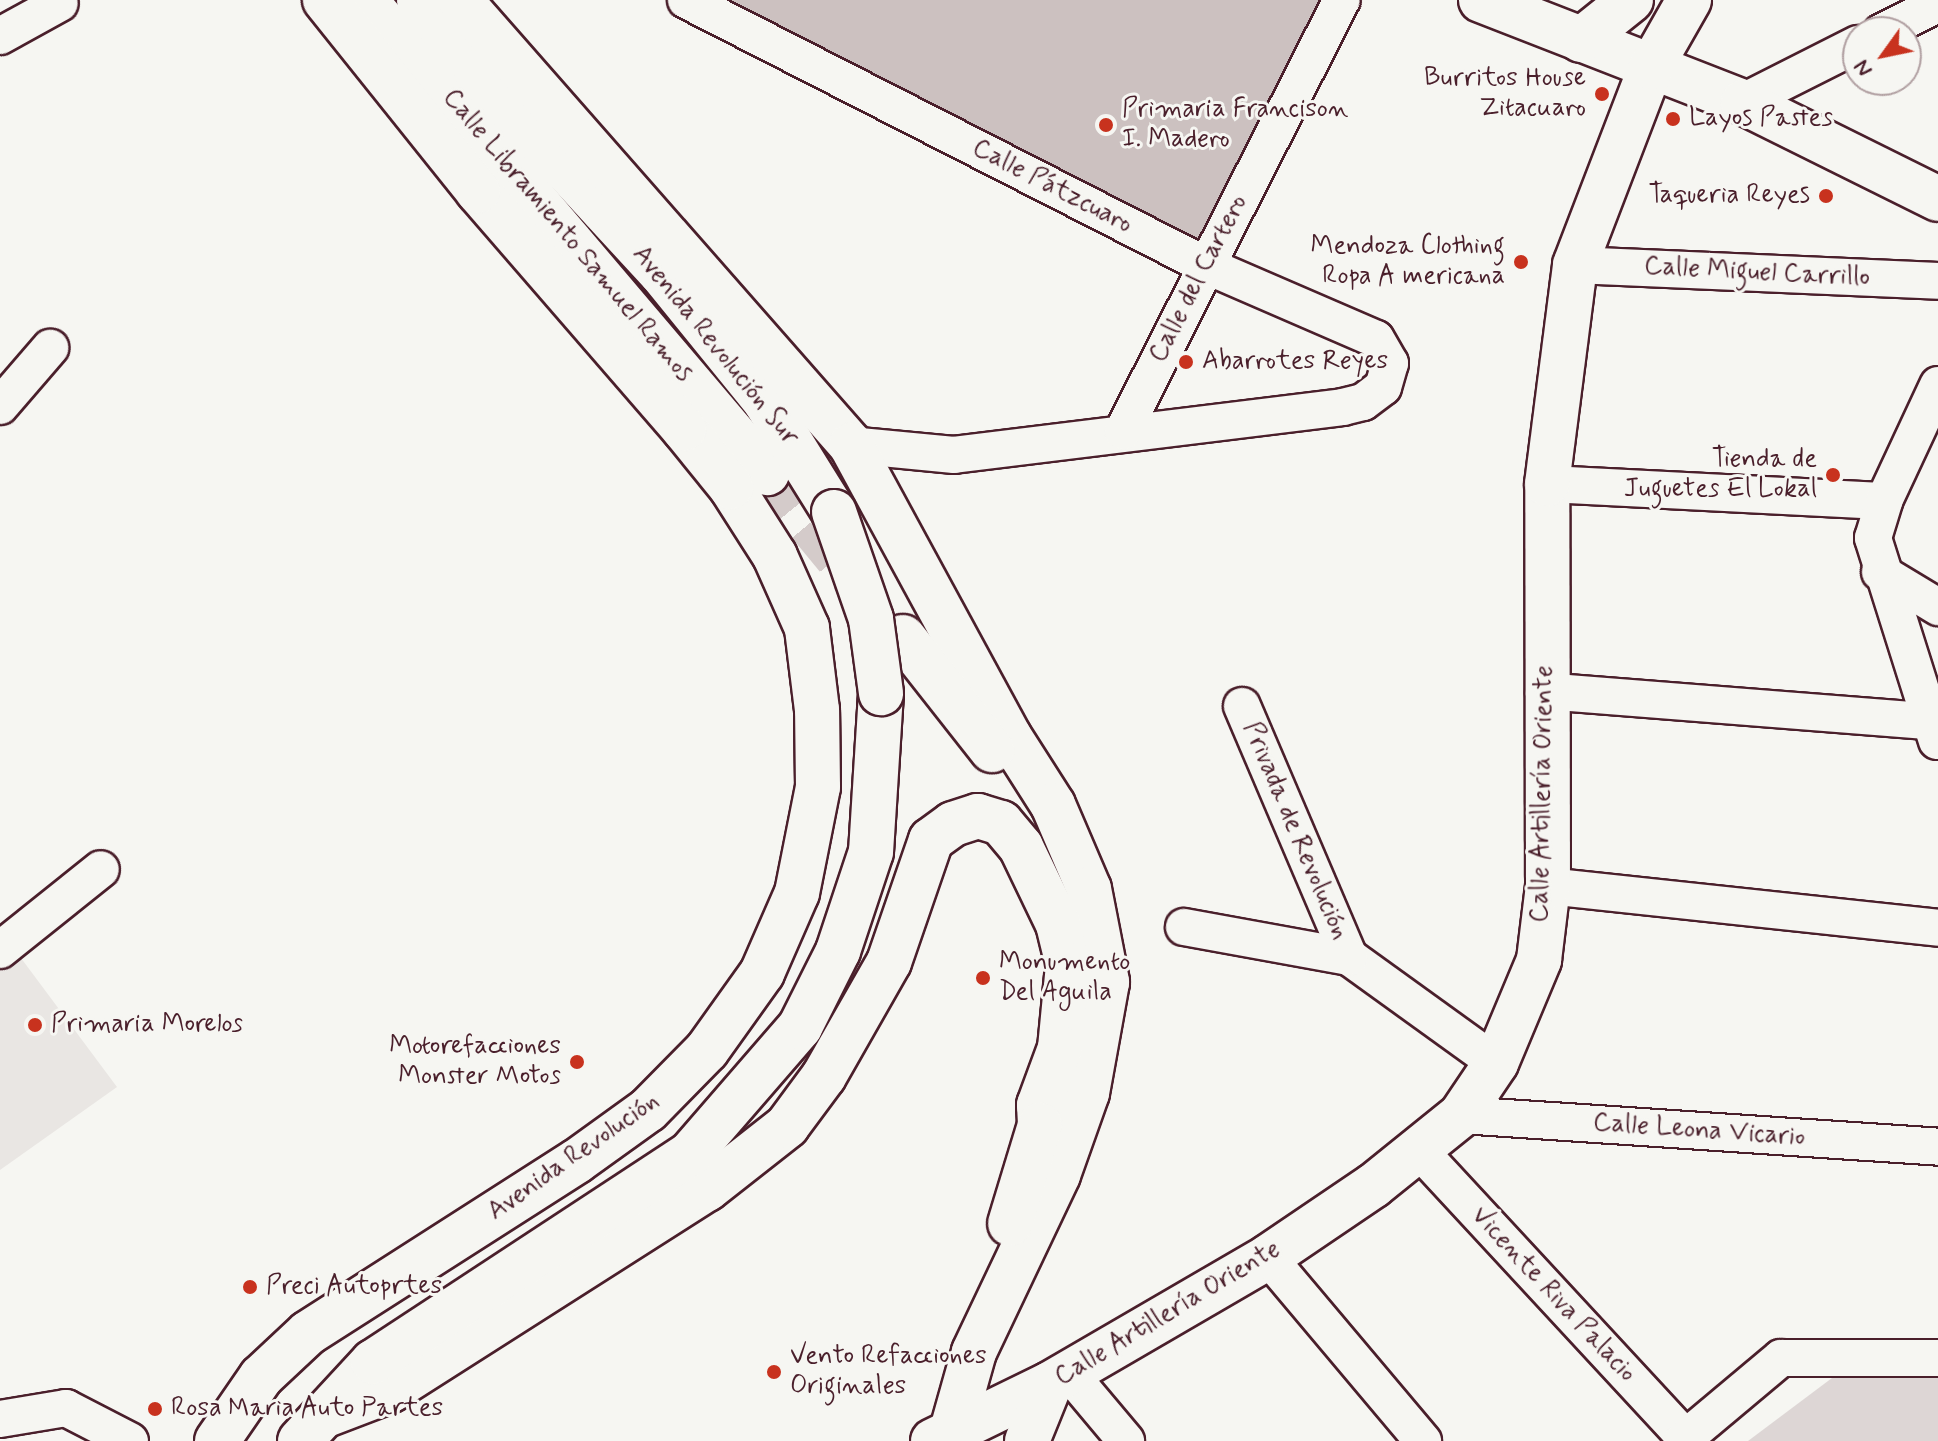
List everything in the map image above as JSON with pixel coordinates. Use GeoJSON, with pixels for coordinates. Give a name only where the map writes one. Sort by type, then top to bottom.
{"type":"FeatureCollection","features":[{"type":"Feature","properties":{"kind":"main road","name":"Avenida Revolución"},"geometry":{"type":"LineString","coordinates":[[217,1441],[261,1377],[308,1333],[577,1161],[648,1110],[707,1050],[762,973],[797,893],[818,787],[817,710],[807,628],[775,556],[694,440],[478,191],[325,0]]}},
{"type":"Feature","properties":{"kind":"main road","name":"Calle Libramiento Samuel Ramos"},"geometry":{"type":"LineString","coordinates":[[365,0],[767,473]]}},
{"type":"Feature","properties":{"kind":"main road","name":"Avenida Revolución Sur"},"geometry":{"type":"LineString","coordinates":[[313,1428],[373,1362],[690,1154],[800,1027],[838,951],[871,852],[881,693],[871,619],[834,512],[765,401],[661,273],[476,72],[419,0]]}},
{"type":"Feature","properties":{"kind":"main road"},"geometry":{"type":"LineString","coordinates":[[460,0],[851,445],[1009,736],[1053,805],[1089,889],[1107,982],[1087,1093],[1058,1175],[974,1352]]}},
{"type":"Feature","properties":{"kind":"main road"},"geometry":{"type":"LineString","coordinates":[[1481,0],[1743,102],[1938,199]]}},
{"type":"Feature","properties":{"kind":"main road"},"geometry":{"type":"LineString","coordinates":[[1581,40],[1631,0]]}},
{"type":"Feature","properties":{"kind":"main road","name":"Calle Artillería Oriente"},"geometry":{"type":"LineString","coordinates":[[946,1438],[1060,1379],[1268,1257],[1373,1186],[1461,1115],[1496,1063],[1539,960],[1548,886],[1544,691],[1547,484],[1575,265],[1651,67],[1689,0]]}},
{"type":"Feature","properties":{"kind":"main road"},"geometry":{"type":"LineString","coordinates":[[903,637],[987,742],[1055,848],[1078,918],[1086,987],[1071,1076],[1056,1114],[1040,1125]]}},
{"type":"Feature","properties":{"kind":"main road"},"geometry":{"type":"LineString","coordinates":[[313,1428],[391,1390],[707,1189],[787,1126],[824,1076],[889,962],[931,840],[953,824],[978,816],[1001,823],[1021,847],[1058,924],[1068,965],[1069,999],[1060,1048],[1039,1105],[1040,1125],[946,1438]]}},
{"type":"Feature","properties":{"kind":"main road"},"geometry":{"type":"LineString","coordinates":[[1027,1441],[1060,1379]]}},
{"type":"Feature","properties":{"kind":"street","name":"Calle Pátzcuaro"},"geometry":{"type":"LineString","coordinates":[[686,0],[1205,265],[1376,339],[1390,363],[1383,387],[1363,402],[1343,407],[1123,431]]}},
{"type":"Feature","properties":{"kind":"street","name":"Calle del Cartero"},"geometry":{"type":"LineString","coordinates":[[1123,431],[1342,0]]}},
{"type":"Feature","properties":{"kind":"street"},"geometry":{"type":"LineString","coordinates":[[0,36],[60,3]]}},
{"type":"Feature","properties":{"kind":"street"},"geometry":{"type":"LineString","coordinates":[[1914,16],[1938,4]]}},
{"type":"Feature","properties":{"kind":"street"},"geometry":{"type":"LineString","coordinates":[[1743,102],[1842,52]]}},
{"type":"Feature","properties":{"kind":"street","name":"Calle Miguel Carrillo"},"geometry":{"type":"LineString","coordinates":[[1575,265],[1938,281]]}},
{"type":"Feature","properties":{"kind":"street"},"geometry":{"type":"LineString","coordinates":[[0,406],[50,348]]}},
{"type":"Feature","properties":{"kind":"street"},"geometry":{"type":"LineString","coordinates":[[1544,691],[1933,732],[1880,572],[1873,538],[1884,501],[1938,385]]}},
{"type":"Feature","properties":{"kind":"street"},"geometry":{"type":"LineString","coordinates":[[851,445],[954,455],[1123,431]]}},
{"type":"Feature","properties":{"kind":"street"},"geometry":{"type":"LineString","coordinates":[[1547,484],[1884,501]]}},
{"type":"Feature","properties":{"kind":"street"},"geometry":{"type":"LineString","coordinates":[[1880,572],[1938,607]]}},
{"type":"Feature","properties":{"kind":"street","name":"Privada de Revolución"},"geometry":{"type":"LineString","coordinates":[[1242,706],[1349,957]]}},
{"type":"Feature","properties":{"kind":"street"},"geometry":{"type":"LineString","coordinates":[[0,950],[101,869]]}},
{"type":"Feature","properties":{"kind":"street"},"geometry":{"type":"LineString","coordinates":[[1548,886],[1938,928]]}},
{"type":"Feature","properties":{"kind":"street","name":"Privada de Revolución"},"geometry":{"type":"LineString","coordinates":[[1184,927],[1349,957],[1496,1063]]}},
{"type":"Feature","properties":{"kind":"street","name":"Calle Leona Vicario"},"geometry":{"type":"LineString","coordinates":[[1461,1115],[1938,1147]]}},
{"type":"Feature","properties":{"kind":"street","name":"Vicente Riva Palacio"},"geometry":{"type":"LineString","coordinates":[[1418,1149],[1685,1440]]}},
{"type":"Feature","properties":{"kind":"street"},"geometry":{"type":"LineString","coordinates":[[1268,1257],[1423,1441]]}},
{"type":"Feature","properties":{"kind":"street"},"geometry":{"type":"LineString","coordinates":[[1685,1440],[1781,1358],[1938,1358]]}},
{"type":"Feature","properties":{"kind":"street"},"geometry":{"type":"LineString","coordinates":[[1060,1379],[1126,1441]]}},
{"type":"Feature","properties":{"kind":"street"},"geometry":{"type":"LineString","coordinates":[[0,1419],[66,1408],[130,1441]]}},
{"type":"Feature","properties":{"kind":"shaded area","name":"Primaria Morelos"},"geometry":{"type":"Polygon","coordinates":[[[15,950],[117,1087],[0,1170],[0,962],[15,950]]]}},
{"type":"Feature","properties":{"kind":"shaded area"},"geometry":{"type":"Polygon","coordinates":[[[1938,1373],[1938,1441],[1748,1441],[1836,1375],[1938,1373]]]}},
{"type":"Feature","properties":{"kind":"building","name":"Primaria Francison I. Madero"},"geometry":{"type":"Polygon","coordinates":[[[717,0],[1332,0],[1203,257],[717,0]]]}},
{"type":"Feature","properties":{"kind":"tunnel"},"geometry":{"type":"LineString","coordinates":[[767,473],[857,582]]}},
{"type":"Feature","properties":{"kind":"place","name":"Burritos House Zitacuaro"},"geometry":{"type":"Point","coordinates":[1602,94]}},
{"type":"Feature","properties":{"kind":"place","name":"Layos Pastes"},"geometry":{"type":"Point","coordinates":[1673,119]}},
{"type":"Feature","properties":{"kind":"place","name":"Primaria Francison I. Madero"},"geometry":{"type":"Point","coordinates":[1106,125]}},
{"type":"Feature","properties":{"kind":"place","name":"Taqueria Reyes"},"geometry":{"type":"Point","coordinates":[1826,196]}},
{"type":"Feature","properties":{"kind":"place","name":"Mendoza Clothing Ropa A mericana"},"geometry":{"type":"Point","coordinates":[1521,262]}},
{"type":"Feature","properties":{"kind":"place","name":"Abarrotes Reyes"},"geometry":{"type":"Point","coordinates":[1186,362]}},
{"type":"Feature","properties":{"kind":"place","name":"Tienda de Juguetes El Lokal"},"geometry":{"type":"Point","coordinates":[1833,475]}},
{"type":"Feature","properties":{"kind":"place","name":"Monumento Del Aguila"},"geometry":{"type":"Point","coordinates":[983,978]}},
{"type":"Feature","properties":{"kind":"place","name":"Primaria Morelos"},"geometry":{"type":"Point","coordinates":[35,1025]}},
{"type":"Feature","properties":{"kind":"place","name":"Motorefacciones Monster Motos"},"geometry":{"type":"Point","coordinates":[577,1062]}},
{"type":"Feature","properties":{"kind":"place","name":"Preci Autoprtes"},"geometry":{"type":"Point","coordinates":[250,1287]}},
{"type":"Feature","properties":{"kind":"place","name":"Vento Refacciones Originales"},"geometry":{"type":"Point","coordinates":[774,1372]}},
{"type":"Feature","properties":{"kind":"place","name":"Rosa Maria Auto Partes"},"geometry":{"type":"Point","coordinates":[155,1409]}}]}
